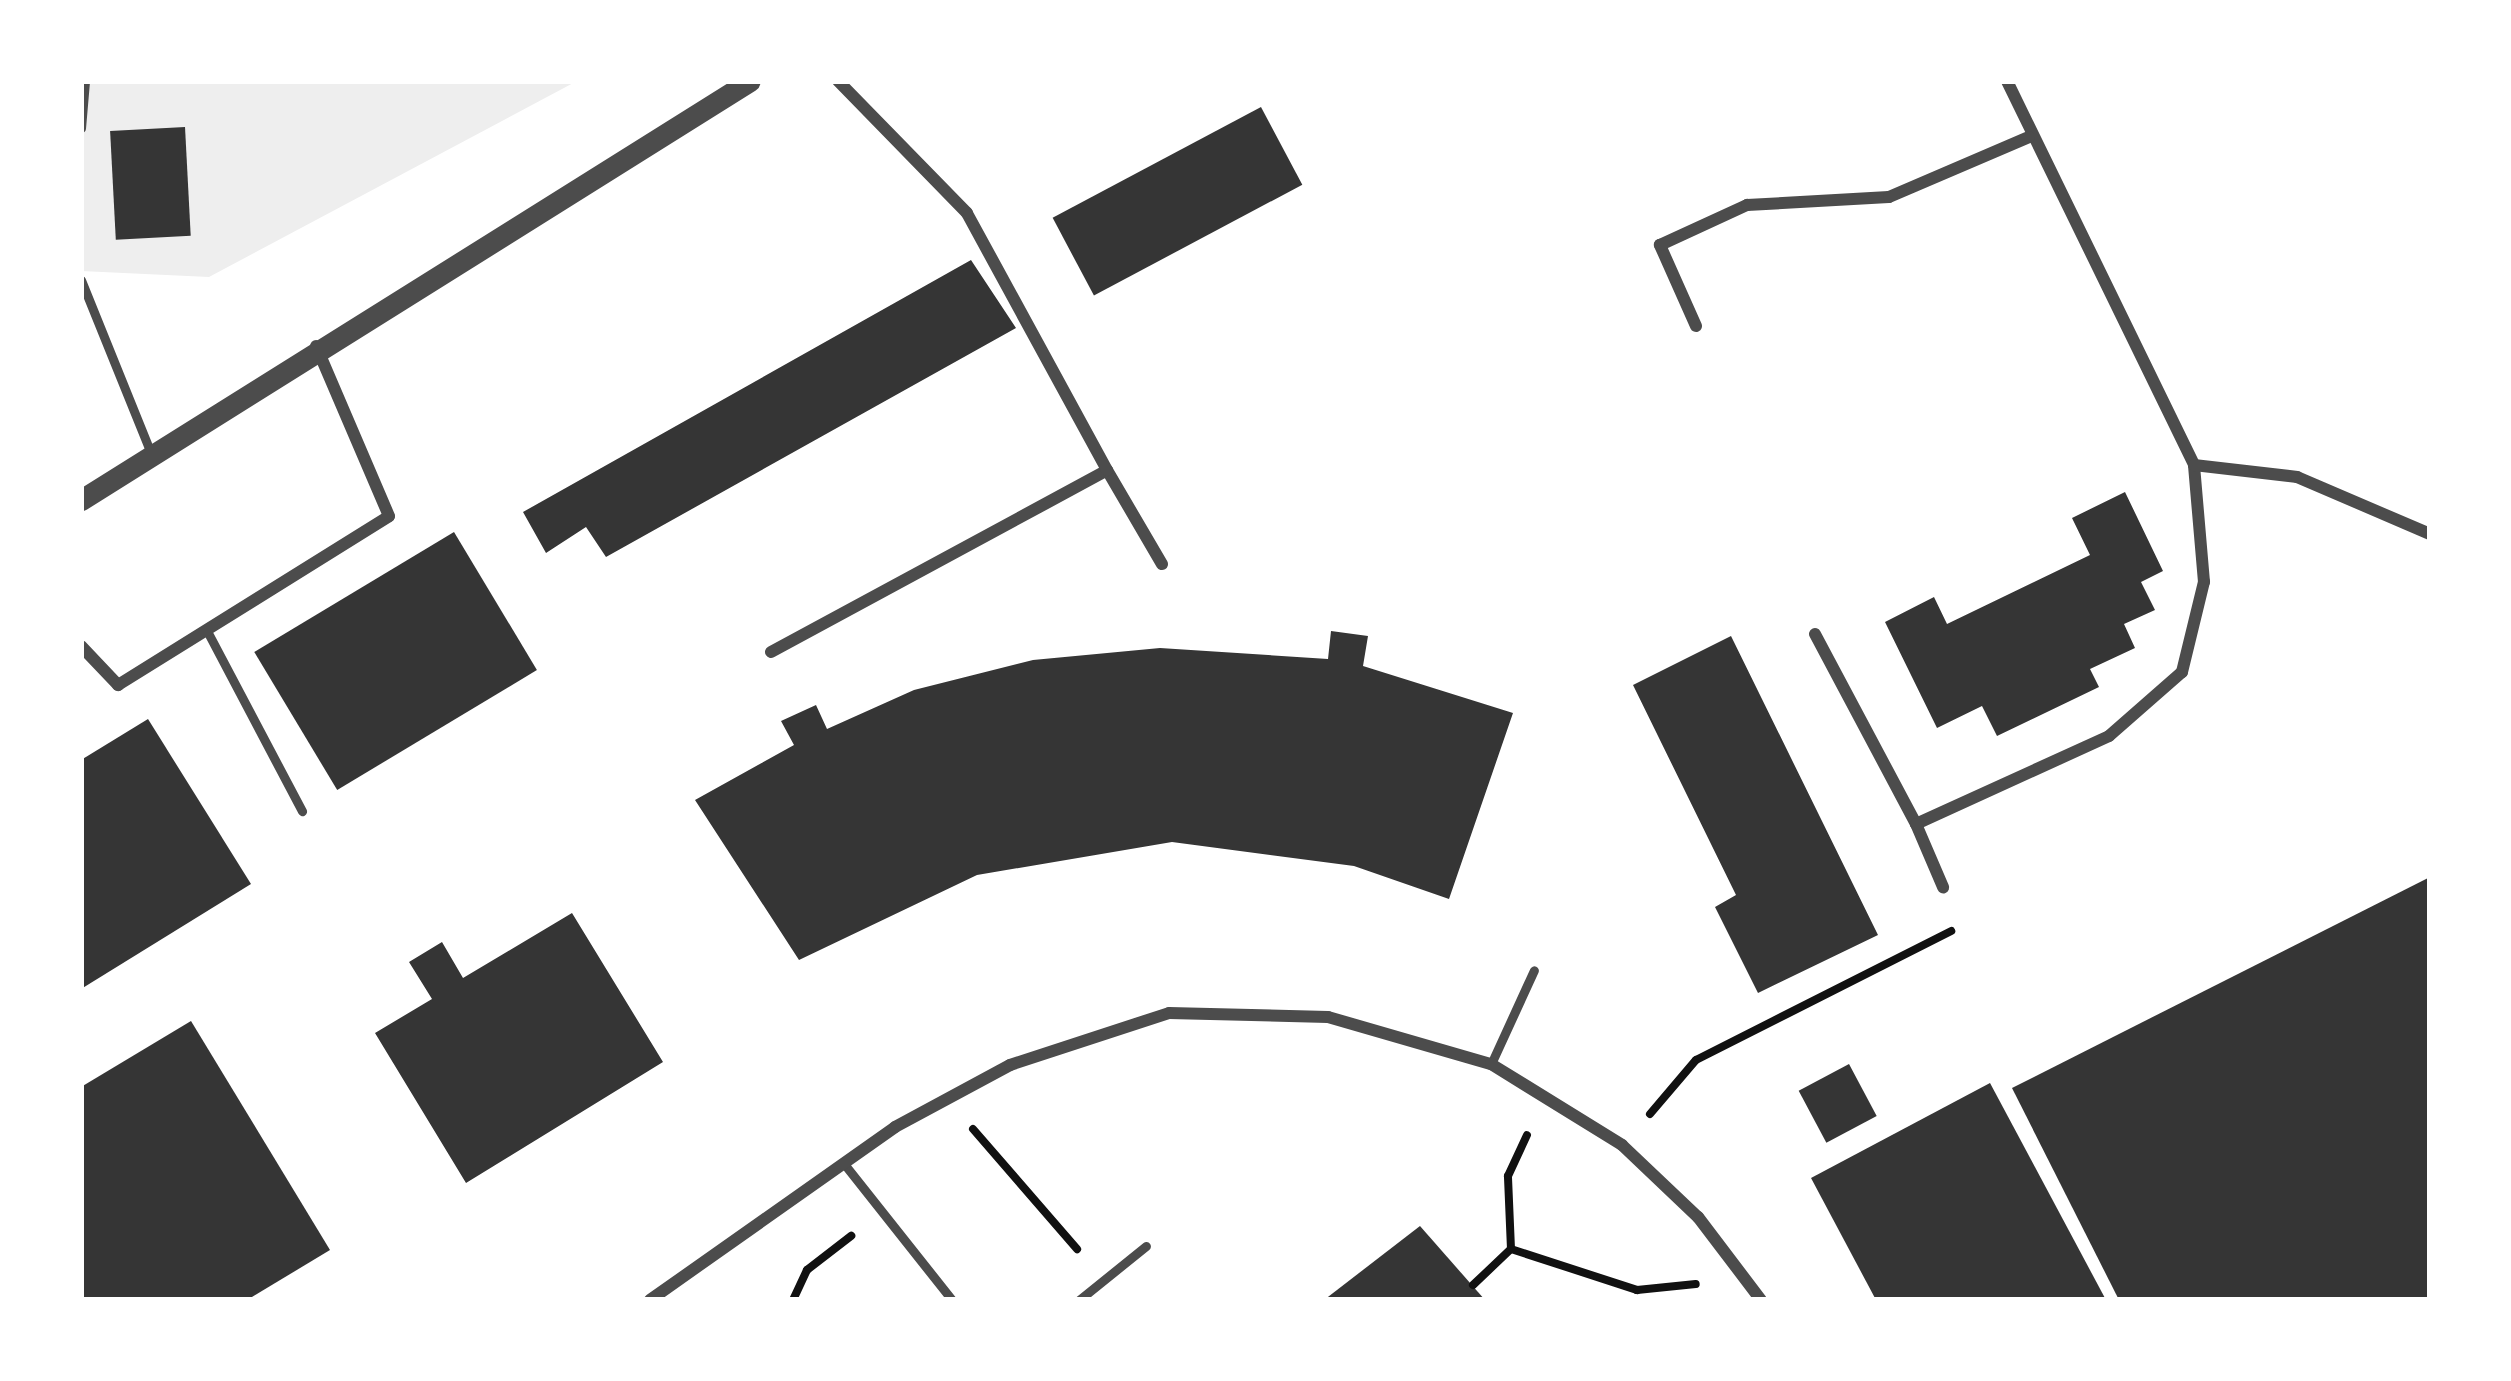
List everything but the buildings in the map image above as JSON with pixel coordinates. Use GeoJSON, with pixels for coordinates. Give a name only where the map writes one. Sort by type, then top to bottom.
{"type":"FeatureCollection","features":[{"type":"Feature","properties":{"kind":"street"},"geometry":{"type":"LineString","coordinates":[[81,500],[316,345],[750,81]]}},
{"type":"Feature","properties":{"kind":"street"},"geometry":{"type":"LineString","coordinates":[[838,81],[967,213],[1162,563]]}},
{"type":"Feature","properties":{"kind":"street"},"geometry":{"type":"LineString","coordinates":[[1916,824],[2110,736],[2182,672],[2204,582],[2194,465],[2029,137],[2008,81]]}},
{"type":"Feature","properties":{"kind":"street"},"geometry":{"type":"LineString","coordinates":[[1696,326],[1660,244],[1748,205],[1889,197],[2029,137]]}},
{"type":"Feature","properties":{"kind":"street"},"geometry":{"type":"LineString","coordinates":[[81,646],[118,685],[388,516],[316,345]]}},
{"type":"Feature","properties":{"kind":"street"},"geometry":{"type":"LineString","coordinates":[[2194,465],[2297,477],[2430,534]]}},
{"type":"Feature","properties":{"kind":"street"},"geometry":{"type":"LineString","coordinates":[[771,652],[1107,470]]}},
{"type":"Feature","properties":{"kind":"street"},"geometry":{"type":"LineString","coordinates":[[1815,634],[1916,824],[1943,887]]}},
{"type":"Feature","properties":{"kind":"street"},"geometry":{"type":"LineString","coordinates":[[650,1300],[947,1099],[1010,1065],[1169,1013],[1328,1017],[1491,1064],[1622,1145],[1761,1300]]}},
{"type":"Feature","properties":{"kind":"lane"},"geometry":{"type":"LineString","coordinates":[[81,128],[85,81]]}},
{"type":"Feature","properties":{"kind":"lane"},"geometry":{"type":"LineString","coordinates":[[81,280],[150,452]]}},
{"type":"Feature","properties":{"kind":"lane"},"geometry":{"type":"LineString","coordinates":[[206,629],[302,811]]}},
{"type":"Feature","properties":{"kind":"lane"},"geometry":{"type":"LineString","coordinates":[[1491,1064],[1534,970]]}},
{"type":"Feature","properties":{"kind":"lane"},"geometry":{"type":"LineString","coordinates":[[845,1165],[952,1300]]}},
{"type":"Feature","properties":{"kind":"lane"},"geometry":{"type":"LineString","coordinates":[[1079,1300],[1146,1246]]}},
{"type":"Feature","properties":{"kind":"path"},"geometry":{"type":"LineString","coordinates":[[1622,1145],[1696,1060],[1963,925],[1943,887]]}},
{"type":"Feature","properties":{"kind":"path"},"geometry":{"type":"LineString","coordinates":[[1473,1286],[1510,1249],[1508,1176],[1546,1097]]}},
{"type":"Feature","properties":{"kind":"path"},"geometry":{"type":"LineString","coordinates":[[947,1099],[1104,1280]]}},
{"type":"Feature","properties":{"kind":"path"},"geometry":{"type":"LineString","coordinates":[[793,1300],[807,1270],[840,1245]]}},
{"type":"Feature","properties":{"kind":"path"},"geometry":{"type":"LineString","coordinates":[[1510,1249],[1637,1290],[1745,1280]]}},
{"type":"Feature","properties":{"kind":"shaded area"},"geometry":{"type":"Polygon","coordinates":[[[81,81],[577,81],[209,277],[81,271],[81,81]]]}}]}
